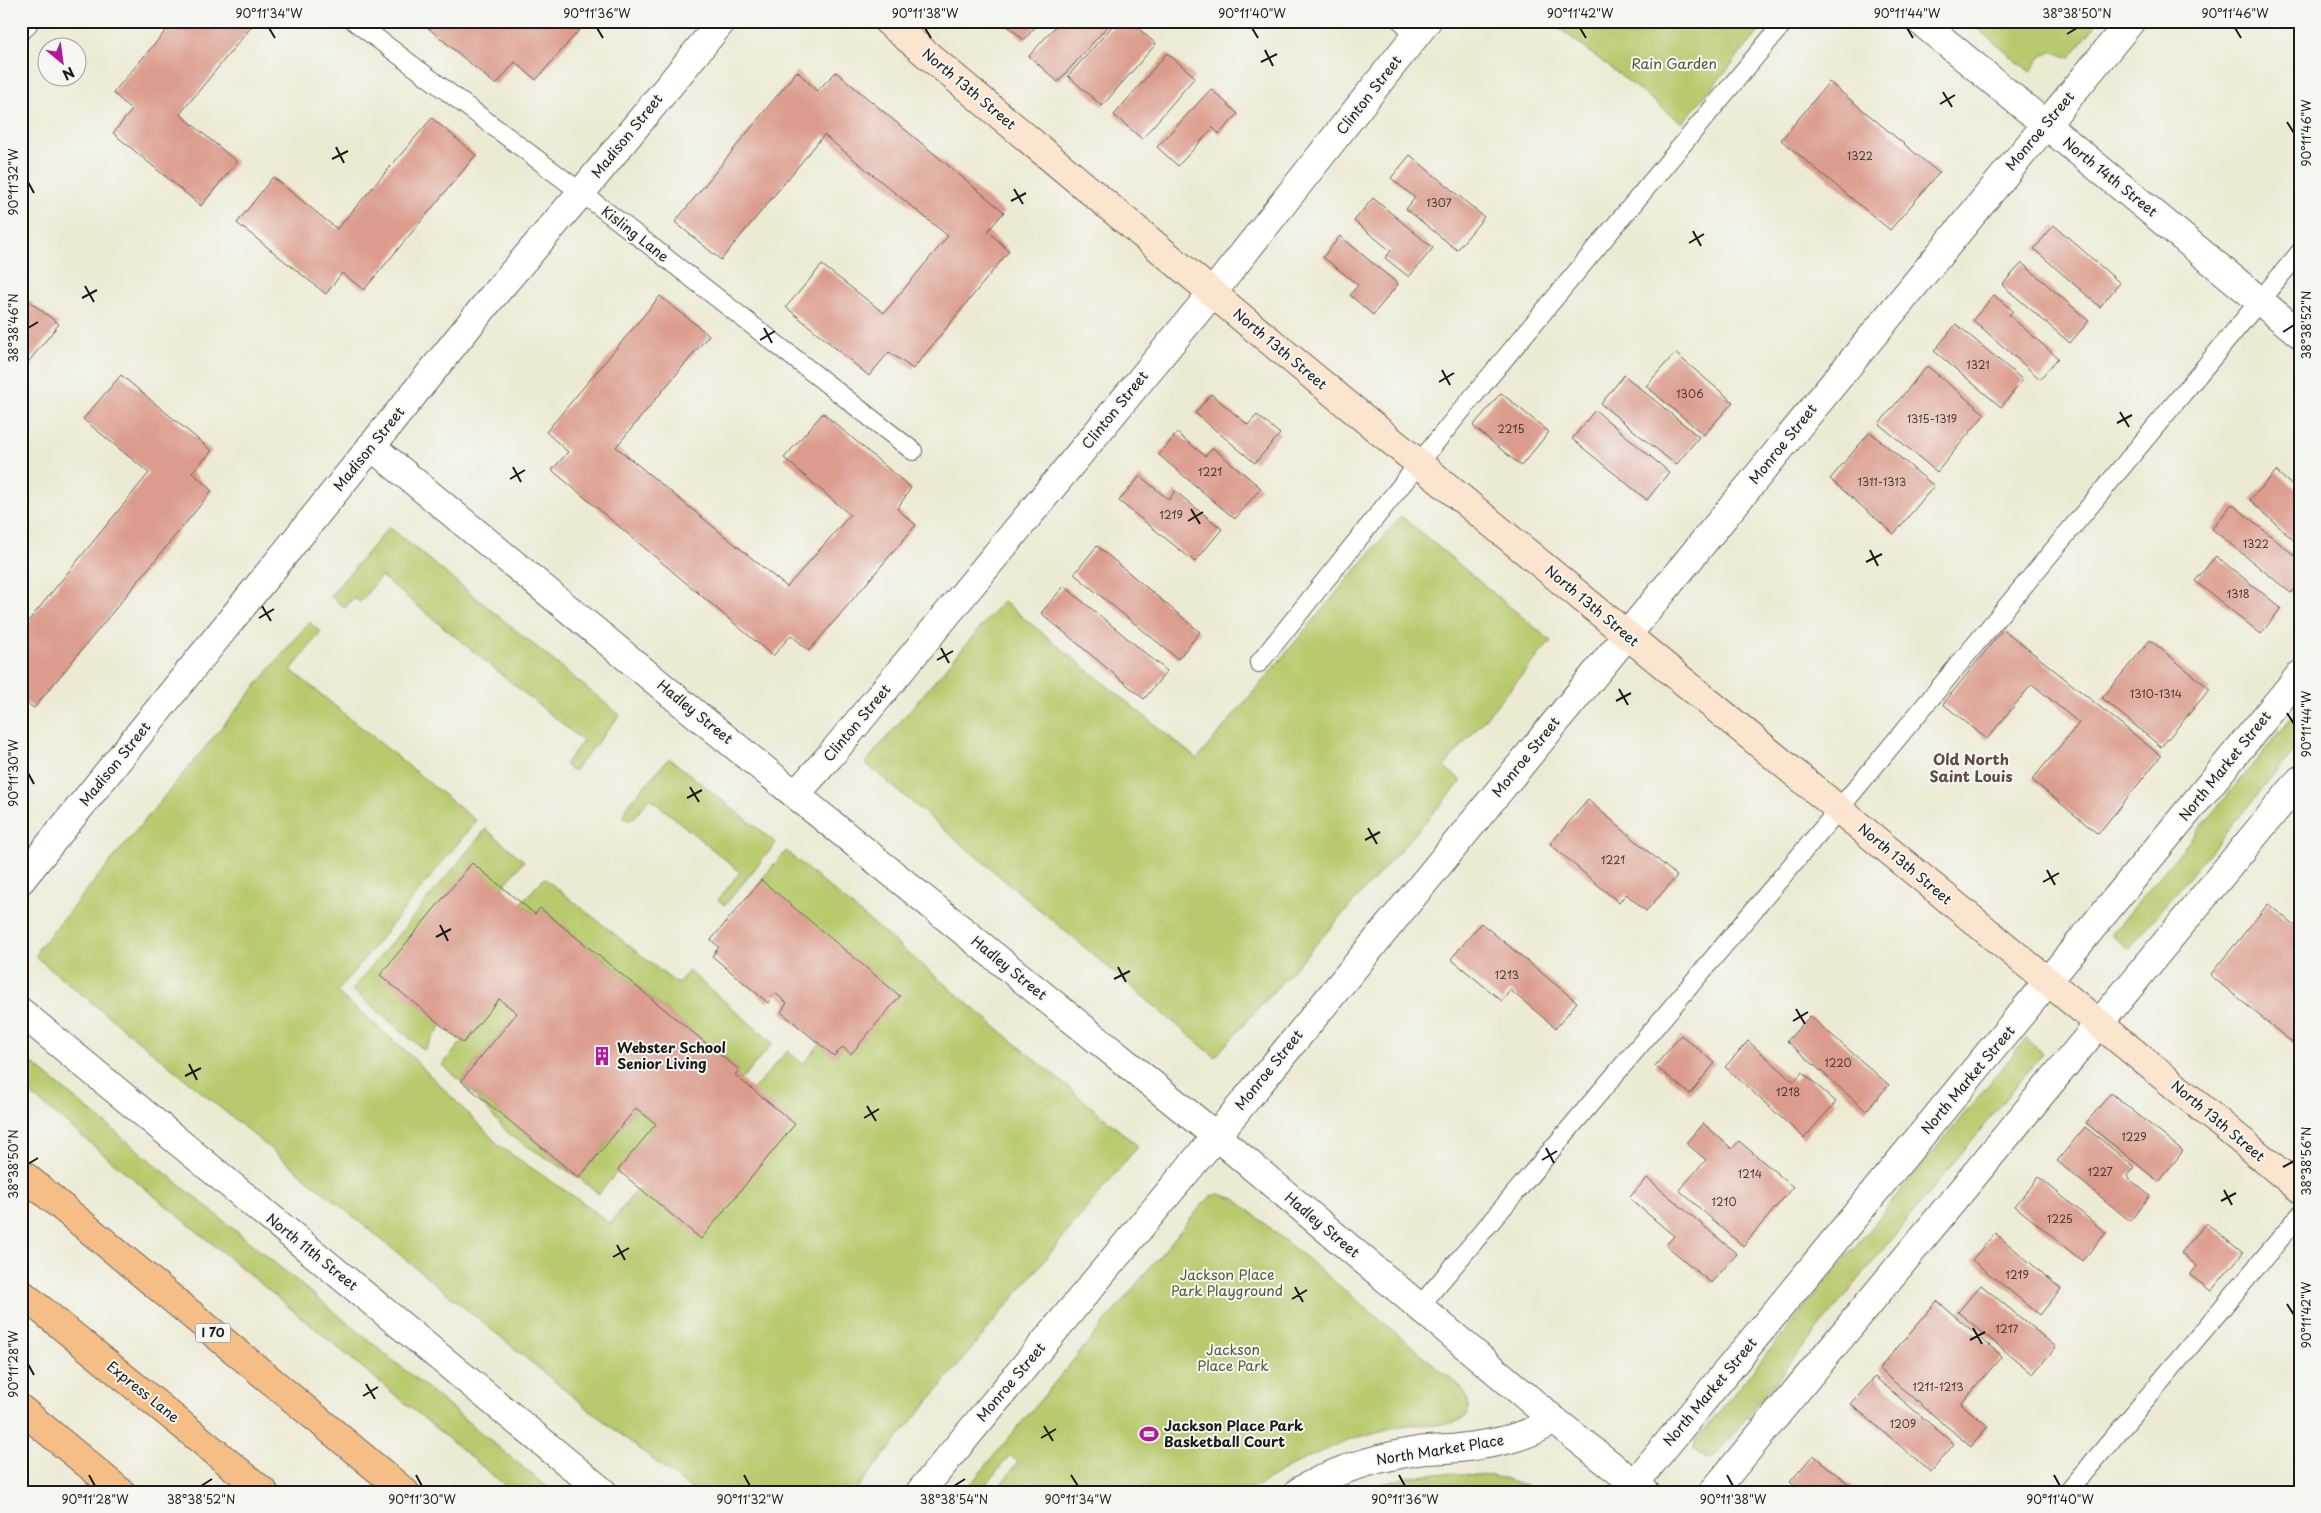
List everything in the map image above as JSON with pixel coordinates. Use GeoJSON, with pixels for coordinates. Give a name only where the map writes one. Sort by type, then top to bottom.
{"type":"FeatureCollection","features":[{"type":"Feature","properties":{"kind":"highway","name":"I 70"},"geometry":{"type":"LineString","coordinates":[[21,1173],[405,1492]]}},
{"type":"Feature","properties":{"kind":"highway","name":"Express Lane"},"geometry":{"type":"LineString","coordinates":[[21,1292],[264,1492]]}},
{"type":"Feature","properties":{"kind":"highway"},"geometry":{"type":"LineString","coordinates":[[21,1408],[121,1492]]}},
{"type":"Feature","properties":{"kind":"street"},"geometry":{"type":"LineString","coordinates":[[21,25],[24,21]]}},
{"type":"Feature","properties":{"kind":"street","name":"Madison Street"},"geometry":{"type":"LineString","coordinates":[[21,880],[492,297],[581,193],[722,21]]}},
{"type":"Feature","properties":{"kind":"street","name":"North 13th Street"},"geometry":{"type":"LineString","coordinates":[[887,21],[1418,463],[2300,1189]]}},
{"type":"Feature","properties":{"kind":"street","name":"North 14th Street"},"geometry":{"type":"LineString","coordinates":[[1920,21],[2300,334]]}},
{"type":"Feature","properties":{"kind":"street","name":"Monroe Street"},"geometry":{"type":"LineString","coordinates":[[920,1492],[1216,1136],[2131,21]]}},
{"type":"Feature","properties":{"kind":"street","name":"Clinton Street"},"geometry":{"type":"LineString","coordinates":[[796,794],[830,756],[1213,292],[1415,26]]}},
{"type":"Feature","properties":{"kind":"street","name":"Hadley Street"},"geometry":{"type":"LineString","coordinates":[[371,446],[681,702],[1216,1136],[1554,1420],[1640,1488]]}},
{"type":"Feature","properties":{"kind":"street","name":"North Market Street"},"geometry":{"type":"LineString","coordinates":[[1640,1488],[2300,674]]}},
{"type":"Feature","properties":{"kind":"street"},"geometry":{"type":"LineString","coordinates":[[1713,1492],[2300,780]]}},
{"type":"Feature","properties":{"kind":"street","name":"North 11th Street"},"geometry":{"type":"LineString","coordinates":[[21,1012],[603,1492]]}},
{"type":"Feature","properties":{"kind":"street","name":"North Market Place"},"geometry":{"type":"LineString","coordinates":[[1298,1492],[1360,1464],[1418,1451],[1460,1448],[1510,1439],[1536,1431],[1554,1420]]}},
{"type":"Feature","properties":{"kind":"lane","name":"Kisling Lane"},"geometry":{"type":"LineString","coordinates":[[354,21],[581,193],[913,451]]}},
{"type":"Feature","properties":{"kind":"lane"},"geometry":{"type":"LineString","coordinates":[[1259,663],[1418,463],[1785,21]]}},
{"type":"Feature","properties":{"kind":"lane"},"geometry":{"type":"LineString","coordinates":[[1419,1307],[1839,809],[2300,252]]}},
{"type":"Feature","properties":{"kind":"lane"},"geometry":{"type":"LineString","coordinates":[[2068,1492],[2300,1215]]}},
{"type":"Feature","properties":{"kind":"green space","name":"Rain Garden"},"geometry":{"type":"Polygon","coordinates":[[[1550,21],[1768,21],[1682,123],[1550,21]]]}},
{"type":"Feature","properties":{"kind":"green space"},"geometry":{"type":"Polygon","coordinates":[[[1968,21],[2099,21],[2069,58],[2053,51],[2041,57],[2030,72],[1968,21]]]}},
{"type":"Feature","properties":{"kind":"green space"},"geometry":{"type":"Polygon","coordinates":[[[1401,516],[1551,641],[1444,767],[1462,781],[1215,1057],[865,763],[1003,601],[1197,759],[1401,516]]]}},
{"type":"Feature","properties":{"kind":"green space"},"geometry":{"type":"Polygon","coordinates":[[[389,527],[620,715],[575,770],[570,770],[565,764],[583,741],[381,576],[360,602],[353,598],[345,608],[330,596],[389,527]]]}},
{"type":"Feature","properties":{"kind":"green space"},"geometry":{"type":"Polygon","coordinates":[[[309,622],[321,632],[291,670],[476,821],[337,992],[408,1053],[502,1148],[588,1206],[610,1224],[638,1188],[701,1238],[753,1090],[787,1051],[803,1064],[820,1044],[834,1056],[843,1047],[851,1053],[761,880],[786,851],[1138,1146],[854,1492],[695,1492],[592,1412],[36,957],[38,949],[309,622]]]}},
{"type":"Feature","properties":{"kind":"green space"},"geometry":{"type":"Polygon","coordinates":[[[2300,708],[2300,744],[2129,949],[2111,935],[2300,708]]]}},
{"type":"Feature","properties":{"kind":"green space"},"geometry":{"type":"Polygon","coordinates":[[[669,758],[776,843],[725,905],[718,900],[740,872],[650,798],[633,819],[628,820],[623,816],[626,807],[669,758]]]}},
{"type":"Feature","properties":{"kind":"green space"},"geometry":{"type":"Polygon","coordinates":[[[486,829],[524,861],[502,888],[442,1025],[424,1050],[352,990],[486,829]]]}},
{"type":"Feature","properties":{"kind":"green space"},"geometry":{"type":"Polygon","coordinates":[[[544,878],[677,984],[689,971],[773,1043],[741,1080],[735,1075],[739,1070],[541,908],[535,914],[521,903],[544,878]]]}},
{"type":"Feature","properties":{"kind":"green space"},"geometry":{"type":"Polygon","coordinates":[[[499,999],[517,1013],[461,1081],[442,1065],[499,999]]]}},
{"type":"Feature","properties":{"kind":"green space"},"geometry":{"type":"Polygon","coordinates":[[[2026,1039],[2043,1053],[1715,1456],[1706,1460],[1694,1449],[1695,1441],[2026,1039]]]}},
{"type":"Feature","properties":{"kind":"green space"},"geometry":{"type":"Polygon","coordinates":[[[21,1054],[553,1492],[513,1492],[21,1086],[21,1054]]]}},
{"type":"Feature","properties":{"kind":"green space"},"geometry":{"type":"Polygon","coordinates":[[[461,1081],[579,1178],[511,1136],[461,1081]]]}},
{"type":"Feature","properties":{"kind":"green space"},"geometry":{"type":"Polygon","coordinates":[[[636,1108],[656,1124],[599,1194],[579,1178],[636,1108]]]}},
{"type":"Feature","properties":{"kind":"green space","name":"Jackson Place Park"},"geometry":{"type":"Polygon","coordinates":[[[1219,1194],[1235,1199],[1461,1387],[1468,1401],[1467,1416],[1459,1421],[1450,1423],[1405,1425],[1356,1438],[1301,1461],[1248,1492],[995,1492],[1018,1462],[1010,1455],[980,1492],[964,1492],[1202,1205],[1211,1196],[1219,1194]]]}},
{"type":"Feature","properties":{"kind":"green space"},"geometry":{"type":"Polygon","coordinates":[[[1446,1473],[1493,1476],[1547,1492],[1354,1492],[1409,1477],[1446,1473]]]}},
{"type":"Feature","properties":{"kind":"building"},"geometry":{"type":"Polygon","coordinates":[[[174,21],[256,21],[180,114],[237,162],[201,206],[113,133],[132,110],[113,93],[174,21]]]}},
{"type":"Feature","properties":{"kind":"building"},"geometry":{"type":"Polygon","coordinates":[[[420,21],[587,21],[536,80],[515,62],[496,85],[420,21]]]}},
{"type":"Feature","properties":{"kind":"building"},"geometry":{"type":"Polygon","coordinates":[[[1002,21],[1040,21],[1024,40],[1002,21]]]}},
{"type":"Feature","properties":{"kind":"building"},"geometry":{"type":"Polygon","coordinates":[[[1060,21],[1112,21],[1058,82],[1029,56],[1060,21]]]}},
{"type":"Feature","properties":{"kind":"building"},"geometry":{"type":"Polygon","coordinates":[[[1117,21],[1130,21],[1156,44],[1102,106],[1068,76],[1117,21]]]}},
{"type":"Feature","properties":{"kind":"building"},"geometry":{"type":"Polygon","coordinates":[[[1167,53],[1195,77],[1142,139],[1114,115],[1167,53]]]}},
{"type":"Feature","properties":{"kind":"building"},"geometry":{"type":"Polygon","coordinates":[[[797,71],[817,91],[836,72],[1004,212],[988,231],[1009,251],[913,369],[889,352],[869,376],[786,307],[822,265],[884,313],[948,236],[824,135],[721,260],[675,222],[797,71]]]}},
{"type":"Feature","properties":{"kind":"building"},"geometry":{"type":"Polygon","coordinates":[[[1829,82],[1939,173],[1890,230],[1781,140],[1829,82]]]}},
{"type":"Feature","properties":{"kind":"building"},"geometry":{"type":"Polygon","coordinates":[[[1211,89],[1238,114],[1219,134],[1213,128],[1178,166],[1157,147],[1211,89]]]}},
{"type":"Feature","properties":{"kind":"building"},"geometry":{"type":"Polygon","coordinates":[[[432,118],[476,155],[364,290],[342,273],[326,294],[237,223],[273,177],[337,229],[432,118]]]}},
{"type":"Feature","properties":{"kind":"building"},"geometry":{"type":"Polygon","coordinates":[[[1410,155],[1484,217],[1457,250],[1406,209],[1415,198],[1391,178],[1410,155]]]}},
{"type":"Feature","properties":{"kind":"building"},"geometry":{"type":"Polygon","coordinates":[[[1373,198],[1433,248],[1409,277],[1385,258],[1391,251],[1354,221],[1373,198]]]}},
{"type":"Feature","properties":{"kind":"building"},"geometry":{"type":"Polygon","coordinates":[[[2054,225],[2120,283],[2100,307],[2034,249],[2054,225]]]}},
{"type":"Feature","properties":{"kind":"building"},"geometry":{"type":"Polygon","coordinates":[[[1340,236],[1398,284],[1373,315],[1350,295],[1358,285],[1323,257],[1340,236]]]}},
{"type":"Feature","properties":{"kind":"building"},"geometry":{"type":"Polygon","coordinates":[[[2022,263],[2089,321],[2070,343],[2002,285],[2022,263]]]}},
{"type":"Feature","properties":{"kind":"building"},"geometry":{"type":"Polygon","coordinates":[[[21,295],[59,324],[21,371],[21,295]]]}},
{"type":"Feature","properties":{"kind":"building"},"geometry":{"type":"Polygon","coordinates":[[[1994,295],[2013,311],[2009,315],[2058,358],[2040,379],[1973,320],[1994,295]]]}},
{"type":"Feature","properties":{"kind":"building"},"geometry":{"type":"Polygon","coordinates":[[[660,296],[709,335],[616,447],[787,587],[850,515],[784,458],[823,413],[911,488],[897,509],[916,525],[809,651],[791,635],[773,656],[552,470],[568,452],[546,432],[660,296]]]}},
{"type":"Feature","properties":{"kind":"building"},"geometry":{"type":"Polygon","coordinates":[[[1956,324],[2023,380],[2001,407],[1934,351],[1956,324]]]}},
{"type":"Feature","properties":{"kind":"building"},"geometry":{"type":"Polygon","coordinates":[[[1675,353],[1733,402],[1704,435],[1646,386],[1675,353]]]}},
{"type":"Feature","properties":{"kind":"building"},"geometry":{"type":"Polygon","coordinates":[[[1927,366],[1985,414],[1937,472],[1879,424],[1927,366]]]}},
{"type":"Feature","properties":{"kind":"building"},"geometry":{"type":"Polygon","coordinates":[[[121,375],[212,451],[192,472],[212,491],[34,708],[21,699],[21,630],[149,473],[83,419],[121,375]]]}},
{"type":"Feature","properties":{"kind":"building"},"geometry":{"type":"Polygon","coordinates":[[[1624,375],[1699,437],[1676,465],[1601,404],[1624,375]]]}},
{"type":"Feature","properties":{"kind":"building"},"geometry":{"type":"Polygon","coordinates":[[[1501,393],[1549,432],[1521,466],[1473,426],[1501,393]]]}},
{"type":"Feature","properties":{"kind":"building"},"geometry":{"type":"Polygon","coordinates":[[[1211,394],[1248,425],[1257,415],[1280,434],[1255,463],[1195,413],[1211,394]]]}},
{"type":"Feature","properties":{"kind":"building"},"geometry":{"type":"Polygon","coordinates":[[[1595,410],[1669,472],[1647,500],[1572,439],[1595,410]]]}},
{"type":"Feature","properties":{"kind":"building"},"geometry":{"type":"Polygon","coordinates":[[[1870,432],[1934,486],[1894,534],[1830,479],[1870,432]]]}},
{"type":"Feature","properties":{"kind":"building"},"geometry":{"type":"Polygon","coordinates":[[[1177,433],[1205,456],[1213,448],[1261,488],[1235,519],[1159,455],[1177,433]]]}},
{"type":"Feature","properties":{"kind":"building"},"geometry":{"type":"Polygon","coordinates":[[[2276,471],[2300,493],[2300,546],[2250,500],[2276,471]]]}},
{"type":"Feature","properties":{"kind":"building"},"geometry":{"type":"Polygon","coordinates":[[[1140,476],[1169,500],[1175,491],[1222,529],[1195,562],[1119,501],[1140,476]]]}},
{"type":"Feature","properties":{"kind":"building"},"geometry":{"type":"Polygon","coordinates":[[[2232,504],[2300,560],[2300,583],[2291,593],[2212,529],[2232,504]]]}},
{"type":"Feature","properties":{"kind":"building"},"geometry":{"type":"Polygon","coordinates":[[[1097,546],[1200,632],[1178,659],[1074,574],[1097,546]]]}},
{"type":"Feature","properties":{"kind":"building"},"geometry":{"type":"Polygon","coordinates":[[[2216,556],[2281,608],[2261,634],[2195,581],[2216,556]]]}},
{"type":"Feature","properties":{"kind":"building"},"geometry":{"type":"Polygon","coordinates":[[[1064,586],[1167,671],[1144,699],[1041,613],[1064,586]]]}},
{"type":"Feature","properties":{"kind":"building"},"geometry":{"type":"Polygon","coordinates":[[[2003,629],[2161,756],[2098,834],[2032,780],[2079,723],[2032,684],[1987,739],[1943,704],[2003,629]]]}},
{"type":"Feature","properties":{"kind":"building"},"geometry":{"type":"Polygon","coordinates":[[[2150,640],[2210,689],[2161,747],[2102,698],[2150,640]]]}},
{"type":"Feature","properties":{"kind":"building"},"geometry":{"type":"Polygon","coordinates":[[[1588,800],[1677,876],[1646,911],[1626,894],[1619,903],[1550,844],[1588,800]]]}},
{"type":"Feature","properties":{"kind":"building","name":"Webster School Senior Living"},"geometry":{"type":"Polygon","coordinates":[[[472,863],[535,914],[540,908],[739,1070],[735,1075],[795,1124],[701,1239],[618,1170],[656,1124],[636,1108],[579,1178],[461,1081],[517,1013],[499,999],[463,1043],[380,975],[472,863]]]}},
{"type":"Feature","properties":{"kind":"building"},"geometry":{"type":"Polygon","coordinates":[[[761,880],[900,996],[851,1054],[843,1047],[834,1056],[781,1012],[787,1003],[775,993],[768,1003],[712,956],[719,947],[711,940],[761,880]]]}},
{"type":"Feature","properties":{"kind":"building"},"geometry":{"type":"Polygon","coordinates":[[[2268,904],[2300,930],[2300,1049],[2210,975],[2268,904]]]}},
{"type":"Feature","properties":{"kind":"building"},"geometry":{"type":"Polygon","coordinates":[[[1481,923],[1577,1002],[1556,1028],[1510,990],[1502,1001],[1451,959],[1481,923]]]}},
{"type":"Feature","properties":{"kind":"building"},"geometry":{"type":"Polygon","coordinates":[[[1810,1016],[1889,1085],[1866,1111],[1787,1041],[1810,1016]]]}},
{"type":"Feature","properties":{"kind":"building"},"geometry":{"type":"Polygon","coordinates":[[[1681,1035],[1715,1063],[1690,1094],[1655,1066],[1681,1035]]]}},
{"type":"Feature","properties":{"kind":"building"},"geometry":{"type":"Polygon","coordinates":[[[1748,1041],[1794,1082],[1802,1072],[1836,1102],[1804,1138],[1725,1067],[1748,1041]]]}},
{"type":"Feature","properties":{"kind":"building"},"geometry":{"type":"Polygon","coordinates":[[[2111,1093],[2183,1151],[2159,1182],[2086,1123],[2111,1093]]]}},
{"type":"Feature","properties":{"kind":"building"},"geometry":{"type":"Polygon","coordinates":[[[1703,1123],[1732,1149],[1739,1141],[1793,1187],[1743,1246],[1679,1190],[1706,1160],[1686,1143],[1703,1123]]]}},
{"type":"Feature","properties":{"kind":"building"},"geometry":{"type":"Polygon","coordinates":[[[2085,1127],[2135,1167],[2127,1177],[2150,1196],[2130,1221],[2057,1161],[2085,1127]]]}},
{"type":"Feature","properties":{"kind":"building"},"geometry":{"type":"Polygon","coordinates":[[[2039,1177],[2106,1233],[2082,1261],[2015,1206],[2039,1177]]]}},
{"type":"Feature","properties":{"kind":"building"},"geometry":{"type":"Polygon","coordinates":[[[1647,1178],[1737,1254],[1711,1283],[1666,1245],[1674,1236],[1629,1198],[1647,1178]]]}},
{"type":"Feature","properties":{"kind":"building"},"geometry":{"type":"Polygon","coordinates":[[[2206,1223],[2243,1253],[2211,1291],[2190,1275],[2197,1266],[2181,1253],[2206,1223]]]}},
{"type":"Feature","properties":{"kind":"building"},"geometry":{"type":"Polygon","coordinates":[[[1995,1233],[2061,1289],[2040,1315],[1972,1260],[1995,1233]]]}},
{"type":"Feature","properties":{"kind":"building"},"geometry":{"type":"Polygon","coordinates":[[[1981,1285],[2056,1347],[2033,1374],[1958,1312],[1981,1285]]]}},
{"type":"Feature","properties":{"kind":"building"},"geometry":{"type":"Polygon","coordinates":[[[1937,1301],[2002,1356],[1961,1404],[1988,1426],[1971,1447],[1879,1369],[1937,1301]]]}},
{"type":"Feature","properties":{"kind":"building"},"geometry":{"type":"Polygon","coordinates":[[[1875,1377],[1954,1444],[1931,1472],[1851,1404],[1875,1377]]]}},
{"type":"Feature","properties":{"kind":"building"},"geometry":{"type":"Polygon","coordinates":[[[1813,1455],[1859,1492],[1802,1492],[1790,1482],[1813,1455]]]}},
{"type":"Feature","properties":{"kind":"place","name":"Webster School Senior Living"},"geometry":{"type":"Point","coordinates":[602,1056]}},
{"type":"Feature","properties":{"kind":"place","name":"Jackson Place Park Basketball Court"},"geometry":{"type":"Point","coordinates":[1149,1434]}},
{"type":"Feature","properties":{"kind":"district","name":"Old North Saint Louis"},"geometry":{"type":"Point","coordinates":[1971,768]}},
{"type":"Feature","properties":{"kind":"park label","name":"Jackson Place Park Playground"},"geometry":{"type":"Point","coordinates":[1227,1284]}}]}
